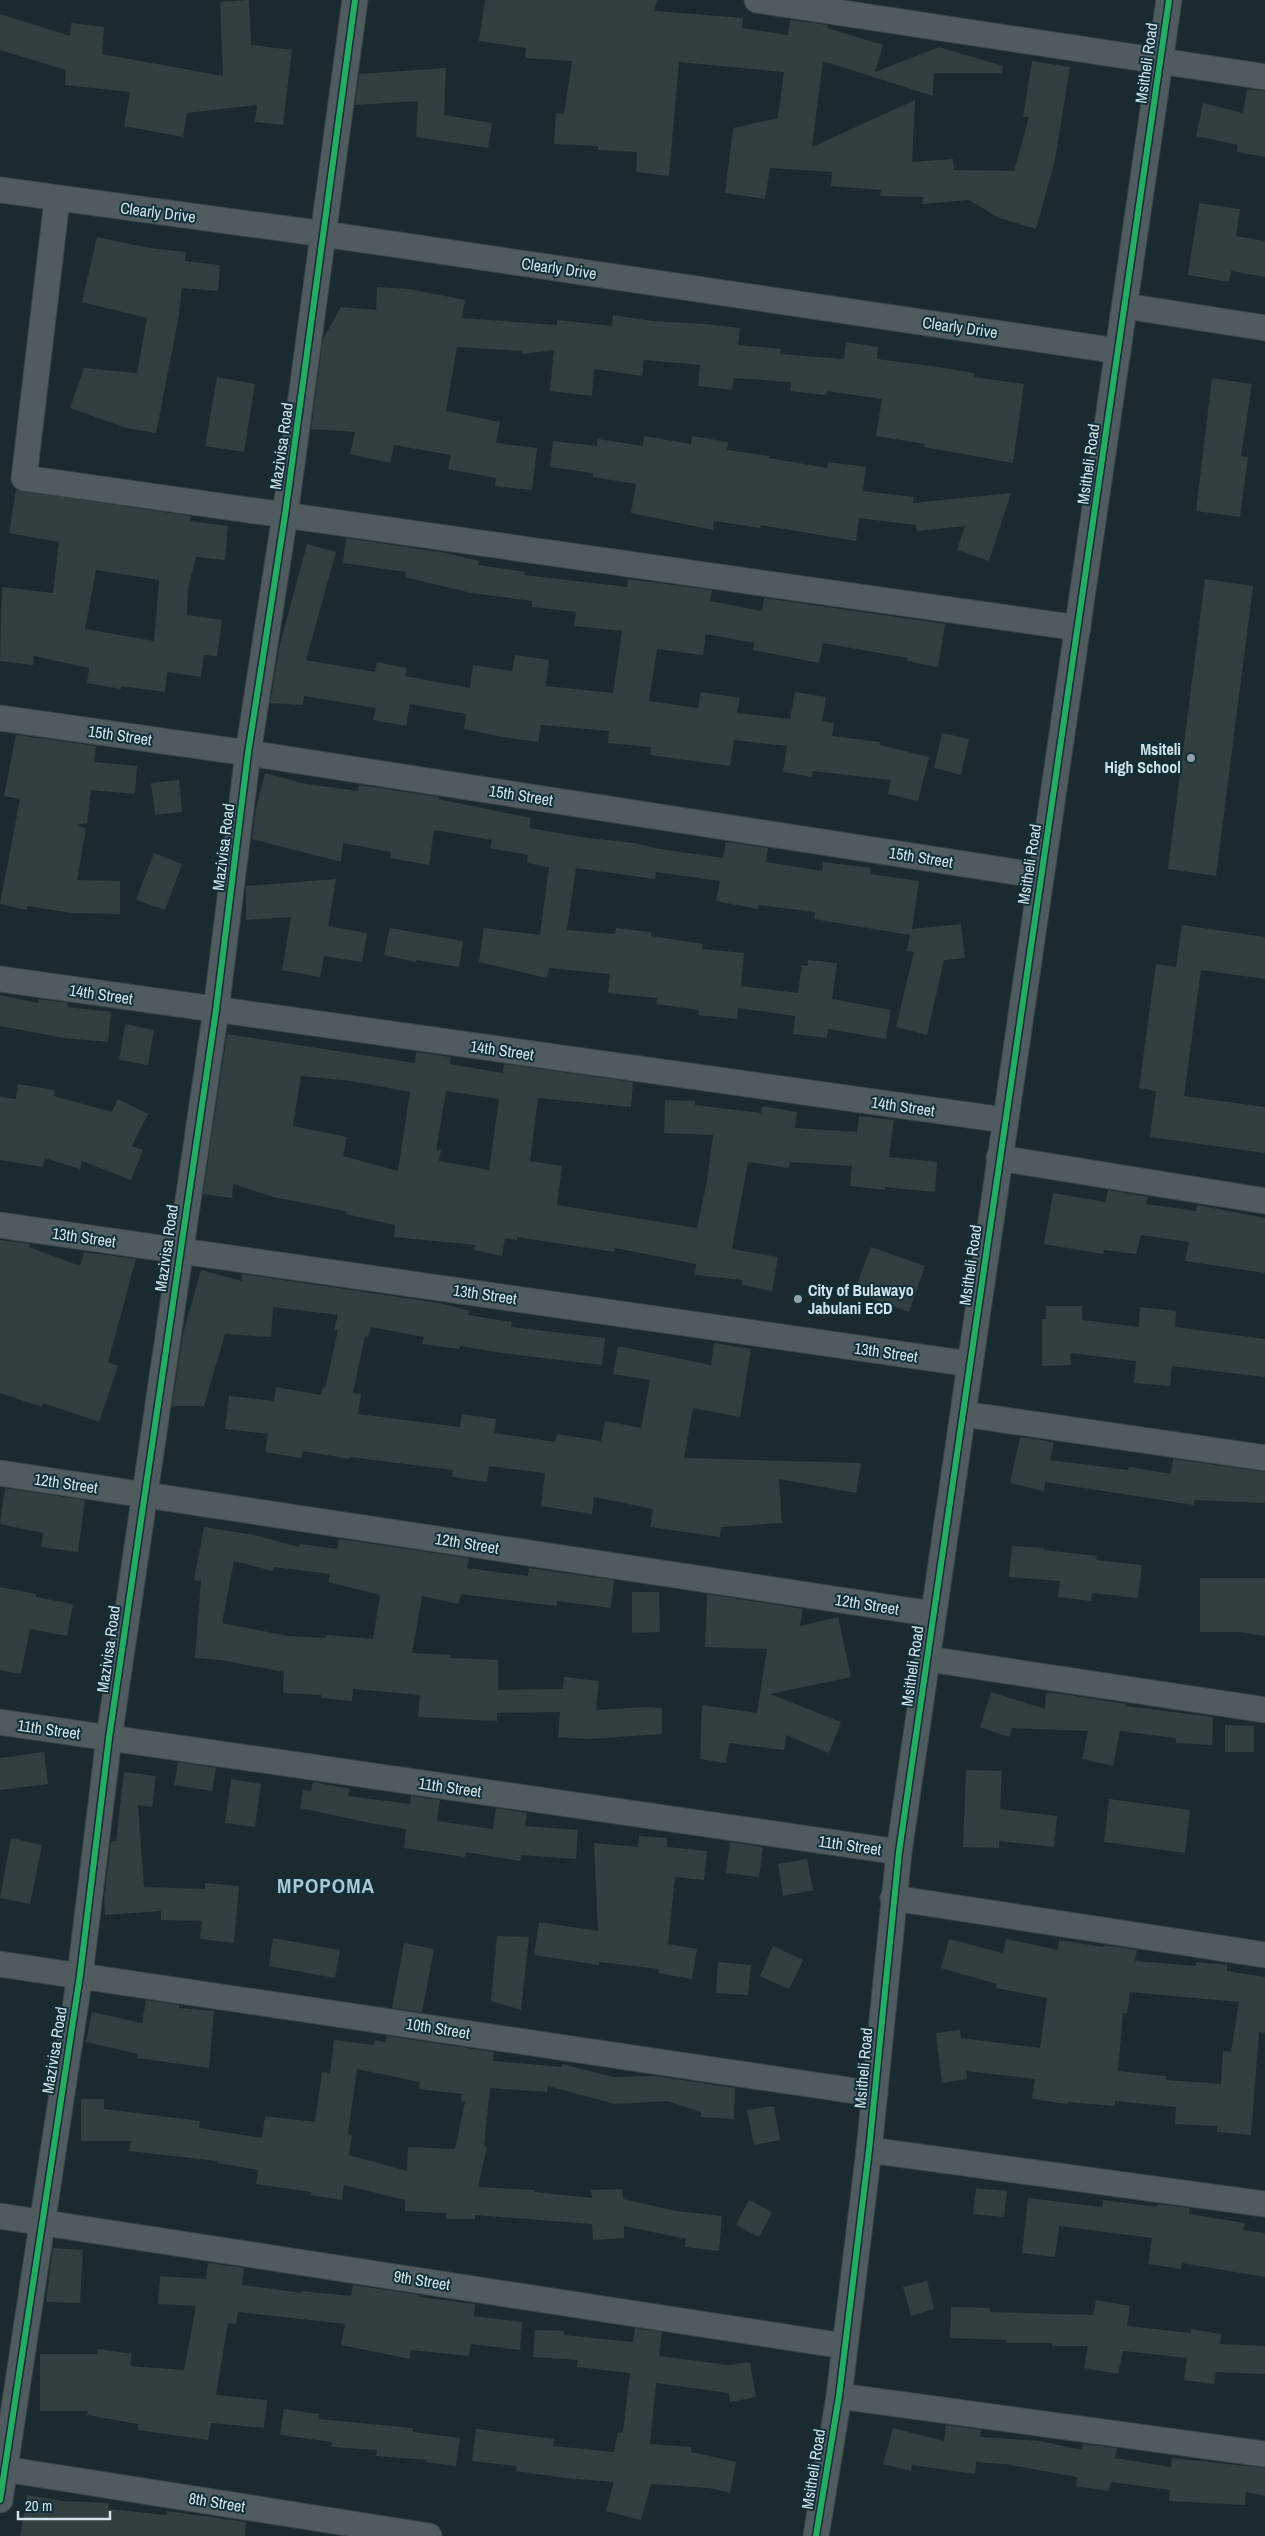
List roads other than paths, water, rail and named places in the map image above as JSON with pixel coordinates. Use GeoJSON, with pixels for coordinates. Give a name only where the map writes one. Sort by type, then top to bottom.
{"type":"FeatureCollection","features":[{"type":"Feature","properties":{"kind":"street","name":"Mazivisa Road"},"geometry":{"type":"LineString","coordinates":[[0,2500],[80,1975],[109,1738],[179,1250],[216,1010],[248,753],[285,515],[355,0]]}},
{"type":"Feature","properties":{"kind":"street"},"geometry":{"type":"LineString","coordinates":[[757,0],[1265,77]]}},
{"type":"Feature","properties":{"kind":"street","name":"Msitheli Road"},"geometry":{"type":"LineString","coordinates":[[816,2536],[839,2396],[869,2150],[899,1852],[1004,1120],[1078,628],[1169,0]]}},
{"type":"Feature","properties":{"kind":"street","name":"Clearly Drive"},"geometry":{"type":"LineString","coordinates":[[0,190],[57,200],[324,234],[1118,351]]}},
{"type":"Feature","properties":{"kind":"street"},"geometry":{"type":"LineString","coordinates":[[57,200],[24,478],[1078,628]]}},
{"type":"Feature","properties":{"kind":"street"},"geometry":{"type":"LineString","coordinates":[[1125,306],[1265,328]]}},
{"type":"Feature","properties":{"kind":"street","name":"15th Street"},"geometry":{"type":"LineString","coordinates":[[0,718],[248,753],[1041,876]]}},
{"type":"Feature","properties":{"kind":"street","name":"14th Street"},"geometry":{"type":"LineString","coordinates":[[0,979],[1004,1120]]}},
{"type":"Feature","properties":{"kind":"street"},"geometry":{"type":"LineString","coordinates":[[999,1158],[1265,1201]]}},
{"type":"Feature","properties":{"kind":"street","name":"13th Street"},"geometry":{"type":"LineString","coordinates":[[0,1225],[970,1364]]}},
{"type":"Feature","properties":{"kind":"street"},"geometry":{"type":"LineString","coordinates":[[963,1414],[1265,1458]]}},
{"type":"Feature","properties":{"kind":"street","name":"12th Street"},"geometry":{"type":"LineString","coordinates":[[0,1473],[934,1614]]}},
{"type":"Feature","properties":{"kind":"street"},"geometry":{"type":"LineString","coordinates":[[928,1659],[1265,1710]]}},
{"type":"Feature","properties":{"kind":"street","name":"11th Street"},"geometry":{"type":"LineString","coordinates":[[0,1722],[899,1852]]}},
{"type":"Feature","properties":{"kind":"street"},"geometry":{"type":"LineString","coordinates":[[893,1898],[1265,1955]]}},
{"type":"Feature","properties":{"kind":"street","name":"10th Street"},"geometry":{"type":"LineString","coordinates":[[0,1964],[875,2094]]}},
{"type":"Feature","properties":{"kind":"street"},"geometry":{"type":"LineString","coordinates":[[869,2150],[1265,2204]]}},
{"type":"Feature","properties":{"kind":"street","name":"9th Street"},"geometry":{"type":"LineString","coordinates":[[0,2216],[844,2346]]}},
{"type":"Feature","properties":{"kind":"street"},"geometry":{"type":"LineString","coordinates":[[839,2396],[1265,2454]]}},
{"type":"Feature","properties":{"kind":"street","name":"8th Street"},"geometry":{"type":"LineString","coordinates":[[4,2469],[429,2536]]}},
{"type":"Feature","properties":{"kind":"place","name":"Msiteli High School"},"geometry":{"type":"Point","coordinates":[1191,758]}},
{"type":"Feature","properties":{"kind":"place","name":"City of Bulawayo Jabulani ECD"},"geometry":{"type":"Point","coordinates":[798,1299]}},
{"type":"Feature","properties":{"kind":"district","name":"MPOPOMA"},"geometry":{"type":"Point","coordinates":[326,1886]}}]}
